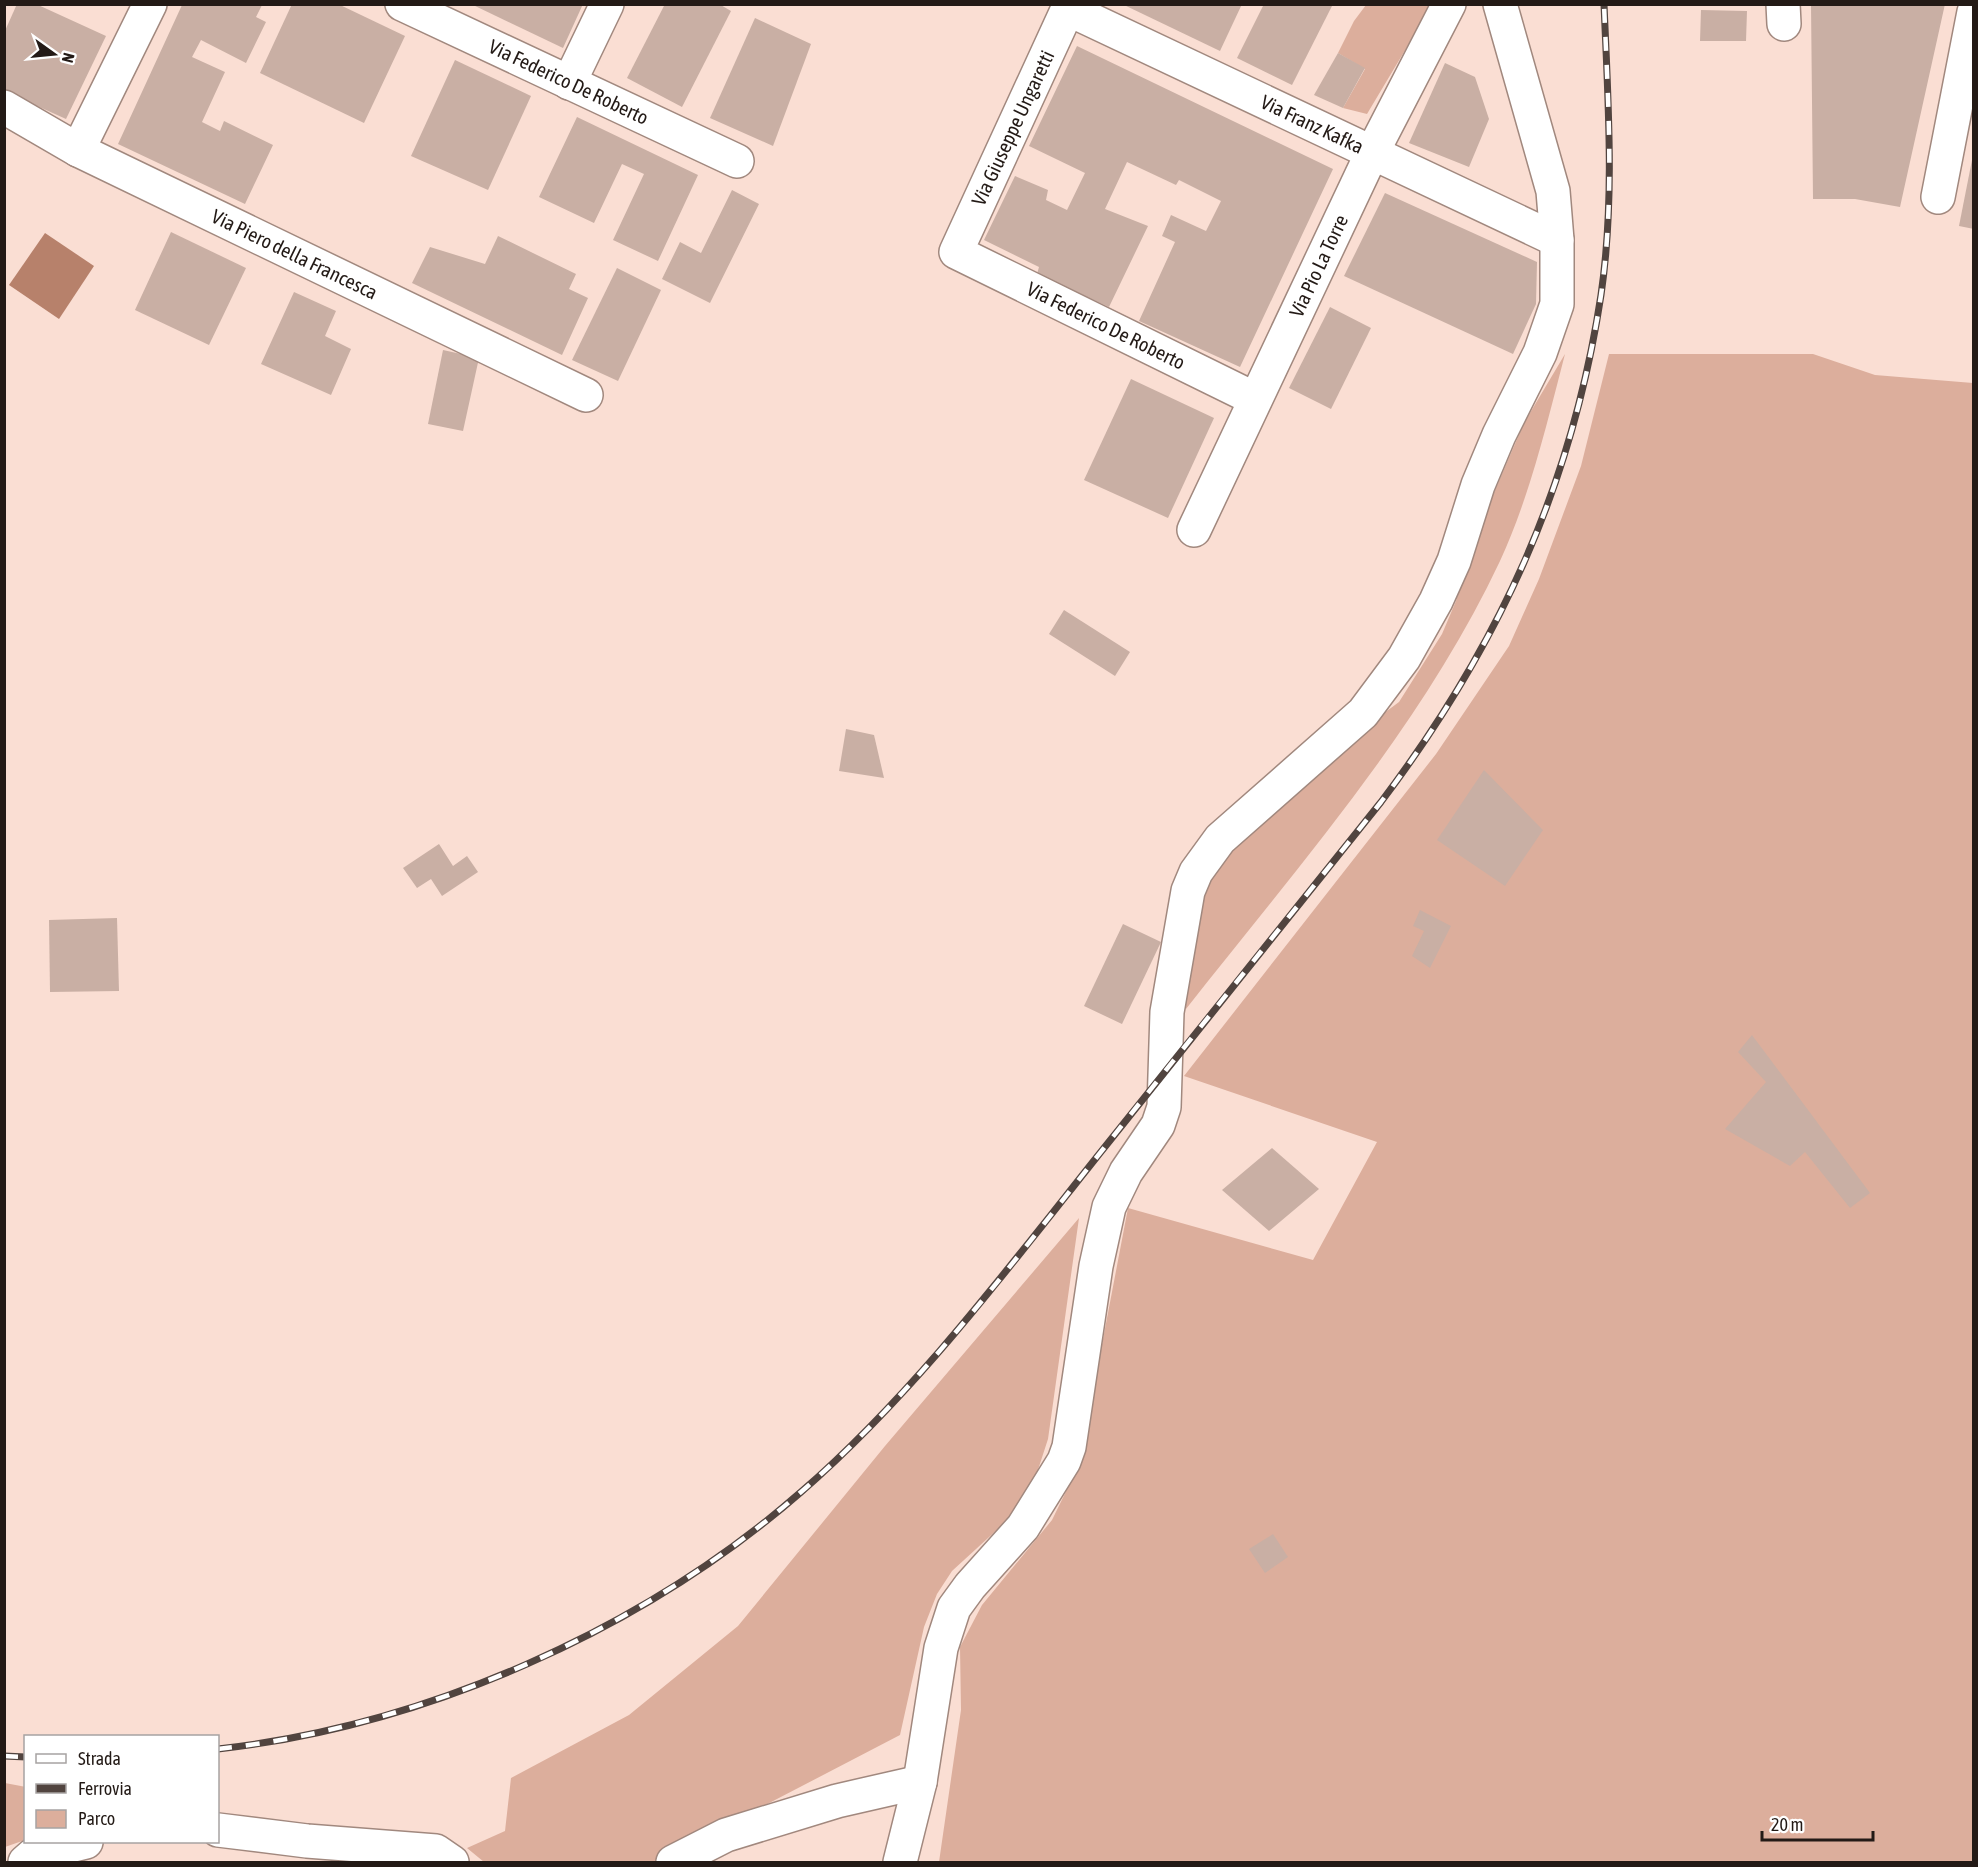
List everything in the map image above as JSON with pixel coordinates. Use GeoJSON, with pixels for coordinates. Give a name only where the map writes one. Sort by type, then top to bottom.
{"type":"FeatureCollection","features":[{"type":"Feature","properties":{"kind":"street"},"geometry":{"type":"LineString","coordinates":[[78,150],[150,4]]}},
{"type":"Feature","properties":{"kind":"street","name":"Via Federico De Roberto"},"geometry":{"type":"LineString","coordinates":[[402,4],[737,161]]}},
{"type":"Feature","properties":{"kind":"street"},"geometry":{"type":"LineString","coordinates":[[569,82],[607,4]]}},
{"type":"Feature","properties":{"kind":"street","name":"Via Pio La Torre"},"geometry":{"type":"LineString","coordinates":[[1194,530],[1371,153],[1449,4]]}},
{"type":"Feature","properties":{"kind":"street"},"geometry":{"type":"LineString","coordinates":[[900,1863],[920,1782],[941,1648],[954,1608],[970,1586],[1023,1527],[1064,1461],[1070,1447],[1096,1266],[1109,1207],[1126,1172],[1158,1125],[1164,1107],[1168,1003],[1188,891],[1196,872],[1220,838],[1363,713],[1404,658],[1436,601],[1454,561],[1489,458],[1540,353],[1557,304],[1557,240],[1553,191],[1500,4]]}},
{"type":"Feature","properties":{"kind":"street","name":"Via Franz Kafka"},"geometry":{"type":"LineString","coordinates":[[1069,7],[1557,240]]}},
{"type":"Feature","properties":{"kind":"street","name":"Via Giuseppe Ungaretti"},"geometry":{"type":"LineString","coordinates":[[956,252],[1069,7]]}},
{"type":"Feature","properties":{"kind":"street"},"geometry":{"type":"LineString","coordinates":[[1938,197],[1968,75],[1974,12]]}},
{"type":"Feature","properties":{"kind":"street","name":"Via Piero della Francesca"},"geometry":{"type":"LineString","coordinates":[[4,107],[78,150],[586,395]]}},
{"type":"Feature","properties":{"kind":"street","name":"Via Federico De Roberto"},"geometry":{"type":"LineString","coordinates":[[956,252],[1255,399]]}},
{"type":"Feature","properties":{"kind":"street"},"geometry":{"type":"LineString","coordinates":[[673,1863],[726,1835],[837,1801],[920,1782]]}},
{"type":"Feature","properties":{"kind":"street"},"geometry":{"type":"LineString","coordinates":[[219,1830],[307,1841],[436,1851],[452,1863]]}},
{"type":"Feature","properties":{"kind":"street"},"geometry":{"type":"LineString","coordinates":[[25,1863],[33,1855],[82,1843]]}},
{"type":"Feature","properties":{"kind":"green space"},"geometry":{"type":"Polygon","coordinates":[[[1366,5],[1432,5],[1367,114],[1343,108],[1365,69],[1338,53],[1354,21],[1366,5]]]}},
{"type":"Feature","properties":{"kind":"green space"},"geometry":{"type":"Polygon","coordinates":[[[1565,354],[1537,459],[1520,511],[1500,561],[1469,622],[1434,681],[1356,794],[1186,1009],[1181,991],[1187,940],[1214,862],[1372,722],[1399,702],[1442,634],[1456,601],[1477,532],[1524,423],[1565,354]]]}},
{"type":"Feature","properties":{"kind":"green space"},"geometry":{"type":"Polygon","coordinates":[[[1609,354],[1813,354],[1875,375],[1973,383],[1973,1862],[939,1862],[961,1710],[960,1647],[982,1605],[1052,1520],[1079,1465],[1128,1208],[1313,1260],[1377,1142],[1184,1076],[1436,754],[1509,646],[1539,579],[1581,466],[1609,354]]]}},
{"type":"Feature","properties":{"kind":"green space"},"geometry":{"type":"Polygon","coordinates":[[[1079,1218],[1048,1439],[1035,1479],[1011,1517],[952,1571],[937,1594],[924,1627],[900,1735],[656,1862],[484,1862],[467,1848],[505,1831],[511,1778],[629,1715],[738,1626],[885,1446],[1079,1218]]]}},
{"type":"Feature","properties":{"kind":"green space"},"geometry":{"type":"Polygon","coordinates":[[[5,1783],[24,1787],[24,1840],[5,1847],[5,1783]]]}},
{"type":"Feature","properties":{"kind":"shaded area"},"geometry":{"type":"Polygon","coordinates":[[[45,233],[94,266],[59,319],[9,285],[45,233]]]}},
{"type":"Feature","properties":{"kind":"building"},"geometry":{"type":"Polygon","coordinates":[[[17,4],[36,4],[106,36],[66,119],[4,91],[4,33],[17,4]]]}},
{"type":"Feature","properties":{"kind":"building"},"geometry":{"type":"Polygon","coordinates":[[[292,4],[338,4],[405,36],[364,123],[260,73],[292,4]]]}},
{"type":"Feature","properties":{"kind":"building"},"geometry":{"type":"Polygon","coordinates":[[[471,4],[583,4],[563,48],[471,4]]]}},
{"type":"Feature","properties":{"kind":"building"},"geometry":{"type":"Polygon","coordinates":[[[665,4],[719,4],[731,11],[682,107],[627,78],[665,4]]]}},
{"type":"Feature","properties":{"kind":"building"},"geometry":{"type":"Polygon","coordinates":[[[1122,4],[1242,4],[1220,51],[1122,4]]]}},
{"type":"Feature","properties":{"kind":"building"},"geometry":{"type":"Polygon","coordinates":[[[1264,4],[1333,4],[1292,85],[1237,58],[1264,4]]]}},
{"type":"Feature","properties":{"kind":"building"},"geometry":{"type":"Polygon","coordinates":[[[1811,4],[1945,4],[1900,207],[1855,199],[1813,199],[1811,4]]]}},
{"type":"Feature","properties":{"kind":"building"},"geometry":{"type":"Polygon","coordinates":[[[182,5],[262,5],[256,17],[266,22],[246,63],[201,40],[192,57],[225,72],[202,122],[220,131],[224,121],[273,145],[245,204],[118,144],[182,5]]]}},
{"type":"Feature","properties":{"kind":"building"},"geometry":{"type":"Polygon","coordinates":[[[1701,10],[1747,11],[1746,41],[1700,41],[1701,10]]]}},
{"type":"Feature","properties":{"kind":"building"},"geometry":{"type":"Polygon","coordinates":[[[755,18],[811,44],[773,146],[710,118],[755,18]]]}},
{"type":"Feature","properties":{"kind":"building"},"geometry":{"type":"Polygon","coordinates":[[[1077,46],[1333,169],[1240,367],[1139,321],[1175,242],[1162,236],[1171,215],[1206,231],[1221,201],[1179,180],[1176,185],[1127,162],[1105,209],[1148,226],[1109,307],[1037,274],[1039,267],[984,240],[1015,176],[1048,190],[1046,200],[1067,210],[1085,173],[1029,146],[1077,46]]]}},
{"type":"Feature","properties":{"kind":"building"},"geometry":{"type":"Polygon","coordinates":[[[1338,53],[1365,68],[1343,108],[1314,95],[1338,53]]]}},
{"type":"Feature","properties":{"kind":"building"},"geometry":{"type":"Polygon","coordinates":[[[455,60],[531,96],[488,190],[411,156],[455,60]]]}},
{"type":"Feature","properties":{"kind":"building"},"geometry":{"type":"Polygon","coordinates":[[[1445,63],[1475,77],[1489,119],[1469,167],[1409,143],[1445,63]]]}},
{"type":"Feature","properties":{"kind":"building"},"geometry":{"type":"Polygon","coordinates":[[[577,117],[698,175],[658,261],[613,240],[644,174],[622,164],[594,223],[539,197],[577,117]]]}},
{"type":"Feature","properties":{"kind":"building"},"geometry":{"type":"Polygon","coordinates":[[[1972,160],[1974,160],[1974,229],[1959,226],[1972,160]]]}},
{"type":"Feature","properties":{"kind":"building"},"geometry":{"type":"Polygon","coordinates":[[[732,190],[759,204],[710,303],[662,279],[680,242],[701,253],[732,190]]]}},
{"type":"Feature","properties":{"kind":"building"},"geometry":{"type":"Polygon","coordinates":[[[1385,193],[1537,262],[1536,304],[1513,354],[1344,276],[1385,193]]]}},
{"type":"Feature","properties":{"kind":"building"},"geometry":{"type":"Polygon","coordinates":[[[171,232],[246,268],[209,345],[135,310],[171,232]]]}},
{"type":"Feature","properties":{"kind":"building"},"geometry":{"type":"Polygon","coordinates":[[[498,236],[576,274],[569,289],[588,298],[562,355],[412,283],[430,247],[485,264],[498,236]]]}},
{"type":"Feature","properties":{"kind":"building"},"geometry":{"type":"Polygon","coordinates":[[[617,268],[661,290],[618,381],[572,360],[617,268]]]}},
{"type":"Feature","properties":{"kind":"building"},"geometry":{"type":"Polygon","coordinates":[[[294,292],[336,311],[325,336],[351,349],[331,395],[261,364],[294,292]]]}},
{"type":"Feature","properties":{"kind":"building"},"geometry":{"type":"Polygon","coordinates":[[[1330,307],[1371,328],[1331,409],[1289,388],[1330,307]]]}},
{"type":"Feature","properties":{"kind":"building"},"geometry":{"type":"Polygon","coordinates":[[[443,350],[479,358],[463,431],[428,424],[443,350]]]}},
{"type":"Feature","properties":{"kind":"building"},"geometry":{"type":"Polygon","coordinates":[[[1131,379],[1214,418],[1168,518],[1084,480],[1131,379]]]}},
{"type":"Feature","properties":{"kind":"building"},"geometry":{"type":"Polygon","coordinates":[[[1064,610],[1130,652],[1115,676],[1049,634],[1064,610]]]}},
{"type":"Feature","properties":{"kind":"building"},"geometry":{"type":"Polygon","coordinates":[[[846,729],[874,735],[884,778],[839,771],[846,729]]]}},
{"type":"Feature","properties":{"kind":"building"},"geometry":{"type":"Polygon","coordinates":[[[1484,770],[1543,830],[1505,886],[1437,840],[1484,770]]]}},
{"type":"Feature","properties":{"kind":"building"},"geometry":{"type":"Polygon","coordinates":[[[439,844],[453,866],[467,856],[478,872],[442,896],[431,879],[417,888],[403,868],[439,844]]]}},
{"type":"Feature","properties":{"kind":"building"},"geometry":{"type":"Polygon","coordinates":[[[1420,910],[1451,926],[1430,968],[1412,956],[1424,931],[1413,926],[1420,910]]]}},
{"type":"Feature","properties":{"kind":"building"},"geometry":{"type":"Polygon","coordinates":[[[117,918],[119,991],[50,992],[49,920],[117,918]]]}},
{"type":"Feature","properties":{"kind":"building"},"geometry":{"type":"Polygon","coordinates":[[[1123,924],[1161,942],[1122,1024],[1084,1006],[1123,924]]]}},
{"type":"Feature","properties":{"kind":"building"},"geometry":{"type":"Polygon","coordinates":[[[1752,1035],[1870,1193],[1850,1208],[1805,1152],[1790,1166],[1725,1129],[1766,1082],[1738,1052],[1752,1035]]]}},
{"type":"Feature","properties":{"kind":"building"},"geometry":{"type":"Polygon","coordinates":[[[1272,1148],[1319,1189],[1269,1231],[1222,1190],[1272,1148]]]}},
{"type":"Feature","properties":{"kind":"building"},"geometry":{"type":"Polygon","coordinates":[[[1273,1534],[1288,1557],[1265,1573],[1249,1549],[1273,1534]]]}},
{"type":"Feature","properties":{"kind":"railway"},"geometry":{"type":"LineString","coordinates":[[219,1749],[296,1737],[374,1719],[452,1694],[528,1664],[602,1628],[672,1587],[739,1542],[801,1492],[884,1413],[960,1327],[1381,802],[1423,744],[1461,684],[1494,624],[1524,562],[1549,499],[1571,433],[1588,366],[1601,295],[1608,223],[1609,150],[1604,4]]}},
{"type":"Feature","properties":{"kind":"railway"},"geometry":{"type":"LineString","coordinates":[[4,1756],[24,1757]]}}]}
